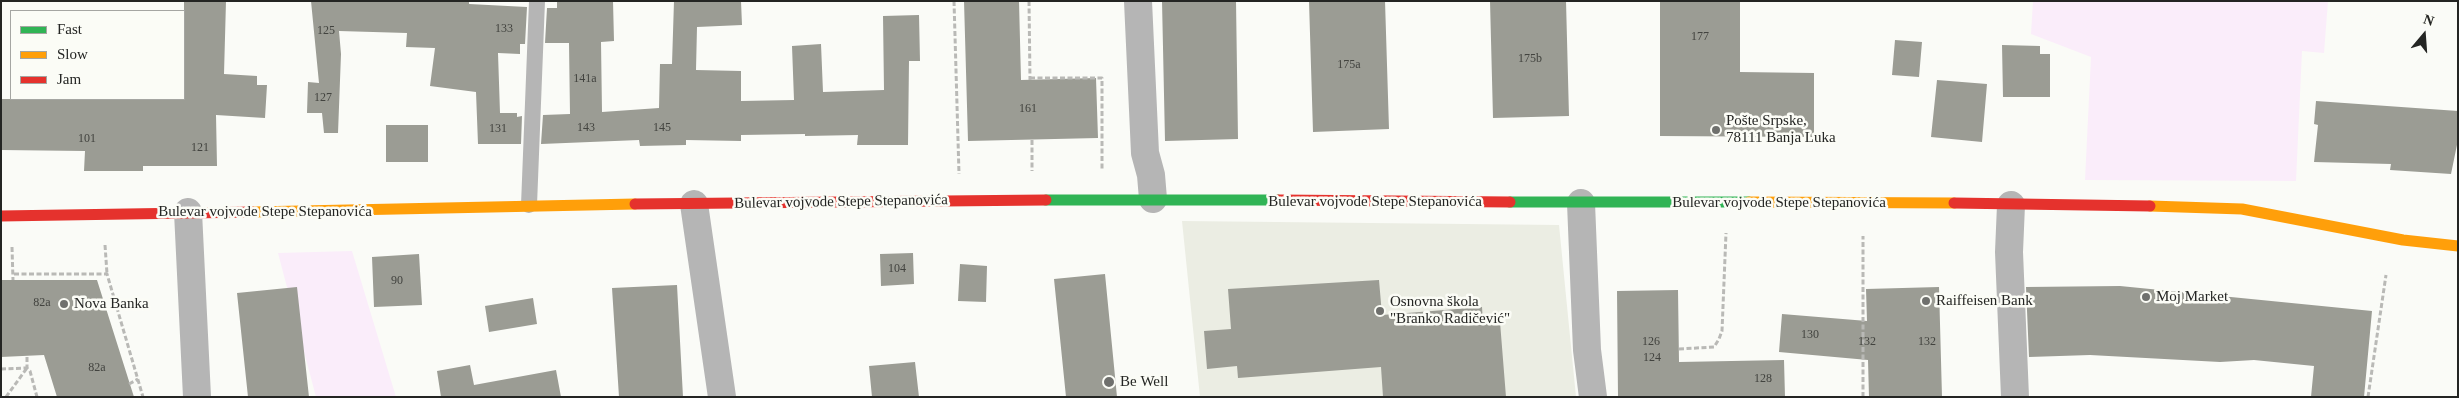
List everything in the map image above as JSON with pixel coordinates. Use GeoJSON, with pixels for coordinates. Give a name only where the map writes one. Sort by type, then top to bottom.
{"type":"FeatureCollection","features":[{"type":"Feature","properties":{"kind":"street"},"geometry":{"type":"LineString","coordinates":[[1138,1],[1145,153],[1152,175],[1153,199]]}},
{"type":"Feature","properties":{"kind":"street","name":"Bulevar vojvode Stepe Stepanovića"},"geometry":{"type":"LineString","coordinates":[[1,216],[360,211],[529,205],[1153,199],[1581,203],[1636,201],[2011,205],[2108,204],[2242,209],[2403,240],[2458,246]]}},
{"type":"Feature","properties":{"kind":"street"},"geometry":{"type":"LineString","coordinates":[[1581,203],[1588,350],[1593,397]]}},
{"type":"Feature","properties":{"kind":"street"},"geometry":{"type":"LineString","coordinates":[[694,204],[722,397]]}},
{"type":"Feature","properties":{"kind":"street"},"geometry":{"type":"LineString","coordinates":[[2011,205],[2009,252],[2015,397]]}},
{"type":"Feature","properties":{"kind":"street"},"geometry":{"type":"LineString","coordinates":[[188,212],[197,397]]}},
{"type":"Feature","properties":{"kind":"street","name":"Bulevar vojvode Stepe Stepanovića"},"geometry":{"type":"LineString","coordinates":[[2403,240],[2438,256]]}},
{"type":"Feature","properties":{"kind":"lane"},"geometry":{"type":"LineString","coordinates":[[529,205],[537,1]]}},
{"type":"Feature","properties":{"kind":"path"},"geometry":{"type":"LineString","coordinates":[[954,1],[959,177]]}},
{"type":"Feature","properties":{"kind":"path"},"geometry":{"type":"LineString","coordinates":[[1029,1],[1030,79],[1102,78],[1102,176]]}},
{"type":"Feature","properties":{"kind":"path"},"geometry":{"type":"LineString","coordinates":[[1032,140],[1032,177]]}},
{"type":"Feature","properties":{"kind":"path"},"geometry":{"type":"LineString","coordinates":[[1679,349],[1714,347],[1719,339],[1722,331],[1726,233]]}},
{"type":"Feature","properties":{"kind":"path"},"geometry":{"type":"LineString","coordinates":[[1863,236],[1863,397]]}},
{"type":"Feature","properties":{"kind":"path"},"geometry":{"type":"LineString","coordinates":[[105,245],[106,274],[143,397]]}},
{"type":"Feature","properties":{"kind":"path"},"geometry":{"type":"LineString","coordinates":[[12,247],[13,280]]}},
{"type":"Feature","properties":{"kind":"path"},"geometry":{"type":"LineString","coordinates":[[14,274],[106,274]]}},
{"type":"Feature","properties":{"kind":"path"},"geometry":{"type":"LineString","coordinates":[[2368,397],[2386,275]]}},
{"type":"Feature","properties":{"kind":"path"},"geometry":{"type":"LineString","coordinates":[[6,397],[27,368],[27,357]]}},
{"type":"Feature","properties":{"kind":"path"},"geometry":{"type":"LineString","coordinates":[[1,369],[27,368]]}},
{"type":"Feature","properties":{"kind":"path"},"geometry":{"type":"LineString","coordinates":[[27,368],[30,371],[37,397]]}},
{"type":"Feature","properties":{"kind":"path"},"geometry":{"type":"LineString","coordinates":[[130,384],[138,379]]}},
{"type":"Feature","properties":{"kind":"shaded area"},"geometry":{"type":"Polygon","coordinates":[[[2033,1],[2328,1],[2324,53],[2302,51],[2296,181],[2085,180],[2091,57],[2031,34],[2033,1]]]}},
{"type":"Feature","properties":{"kind":"shaded area","name":"Osnovna škola \"Branko Radičević\""},"geometry":{"type":"Polygon","coordinates":[[[1182,221],[1559,225],[1576,397],[1200,397],[1182,221]]]}},
{"type":"Feature","properties":{"kind":"shaded area"},"geometry":{"type":"Polygon","coordinates":[[[352,251],[396,397],[316,397],[278,253],[352,251]]]}},
{"type":"Feature","properties":{"kind":"building"},"geometry":{"type":"Polygon","coordinates":[[[184,1],[226,1],[224,74],[257,76],[257,85],[267,85],[265,118],[216,115],[217,166],[143,166],[143,171],[84,171],[85,151],[1,150],[1,99],[185,100],[184,1]]]}},
{"type":"Feature","properties":{"kind":"building"},"geometry":{"type":"Polygon","coordinates":[[[311,1],[469,1],[469,4],[527,7],[525,44],[520,44],[520,54],[498,53],[500,113],[517,113],[517,117],[522,116],[521,144],[478,144],[476,92],[430,86],[435,48],[406,47],[407,33],[339,31],[341,54],[338,133],[324,133],[322,113],[307,113],[308,82],[319,83],[311,1]]]}},
{"type":"Feature","properties":{"kind":"building"},"geometry":{"type":"Polygon","coordinates":[[[613,1],[614,41],[601,42],[602,112],[659,108],[660,64],[672,64],[674,1],[741,1],[742,25],[697,27],[696,70],[741,71],[741,101],[794,100],[792,46],[821,44],[823,92],[884,90],[883,16],[919,15],[920,61],[909,61],[908,145],[857,145],[858,135],[805,136],[805,134],[741,135],[741,141],[686,140],[686,145],[640,146],[639,140],[541,144],[543,115],[570,114],[569,43],[545,43],[547,8],[557,8],[557,2],[613,1]]]}},
{"type":"Feature","properties":{"kind":"building"},"geometry":{"type":"Polygon","coordinates":[[[964,1],[1019,1],[1021,80],[1096,78],[1098,138],[968,141],[964,1]]]}},
{"type":"Feature","properties":{"kind":"building"},"geometry":{"type":"Polygon","coordinates":[[[1162,1],[1236,1],[1238,139],[1165,141],[1162,1]]]}},
{"type":"Feature","properties":{"kind":"building"},"geometry":{"type":"Polygon","coordinates":[[[1309,1],[1385,1],[1389,129],[1313,132],[1309,1]]]}},
{"type":"Feature","properties":{"kind":"building"},"geometry":{"type":"Polygon","coordinates":[[[1490,1],[1566,1],[1569,116],[1493,118],[1490,1]]]}},
{"type":"Feature","properties":{"kind":"building"},"geometry":{"type":"Polygon","coordinates":[[[1660,1],[1740,1],[1740,72],[1814,73],[1814,137],[1660,136],[1660,1]]]}},
{"type":"Feature","properties":{"kind":"building"},"geometry":{"type":"Polygon","coordinates":[[[1895,40],[1922,42],[1919,77],[1892,75],[1895,40]]]}},
{"type":"Feature","properties":{"kind":"building"},"geometry":{"type":"Polygon","coordinates":[[[2002,45],[2040,46],[2040,54],[2050,54],[2050,97],[2003,97],[2002,45]]]}},
{"type":"Feature","properties":{"kind":"building"},"geometry":{"type":"Polygon","coordinates":[[[1937,80],[1987,84],[1982,142],[1931,137],[1937,80]]]}},
{"type":"Feature","properties":{"kind":"building"},"geometry":{"type":"Polygon","coordinates":[[[2316,101],[2458,111],[2458,140],[2451,174],[2390,170],[2391,164],[2314,162],[2318,125],[2314,124],[2316,101]]]}},
{"type":"Feature","properties":{"kind":"building"},"geometry":{"type":"Polygon","coordinates":[[[386,125],[428,125],[428,162],[386,162],[386,125]]]}},
{"type":"Feature","properties":{"kind":"building"},"geometry":{"type":"Polygon","coordinates":[[[913,253],[914,284],[881,286],[880,254],[913,253]]]}},
{"type":"Feature","properties":{"kind":"building"},"geometry":{"type":"Polygon","coordinates":[[[419,254],[422,305],[374,307],[372,257],[419,254]]]}},
{"type":"Feature","properties":{"kind":"building"},"geometry":{"type":"Polygon","coordinates":[[[960,264],[987,266],[986,302],[958,301],[960,264]]]}},
{"type":"Feature","properties":{"kind":"building"},"geometry":{"type":"Polygon","coordinates":[[[1105,274],[1117,397],[1066,397],[1054,279],[1105,274]]]}},
{"type":"Feature","properties":{"kind":"building"},"geometry":{"type":"Polygon","coordinates":[[[1,280],[97,280],[134,397],[57,397],[44,355],[1,357],[1,280]]]}},
{"type":"Feature","properties":{"kind":"building"},"geometry":{"type":"Polygon","coordinates":[[[1379,280],[1382,315],[1482,307],[1483,323],[1500,322],[1506,397],[1383,397],[1381,367],[1238,378],[1237,366],[1207,369],[1204,331],[1231,329],[1228,289],[1379,280]]]}},
{"type":"Feature","properties":{"kind":"building"},"geometry":{"type":"Polygon","coordinates":[[[677,285],[683,397],[619,397],[612,288],[677,285]]]}},
{"type":"Feature","properties":{"kind":"building"},"geometry":{"type":"Polygon","coordinates":[[[2120,286],[2372,311],[2364,397],[2311,397],[2314,366],[2254,360],[2220,362],[2090,355],[2029,357],[2026,287],[2120,286]]]}},
{"type":"Feature","properties":{"kind":"building"},"geometry":{"type":"Polygon","coordinates":[[[297,287],[309,397],[248,397],[237,293],[297,287]]]}},
{"type":"Feature","properties":{"kind":"building"},"geometry":{"type":"Polygon","coordinates":[[[1939,287],[1942,397],[1869,397],[1868,360],[1779,352],[1782,314],[1867,321],[1866,289],[1939,287]]]}},
{"type":"Feature","properties":{"kind":"building"},"geometry":{"type":"Polygon","coordinates":[[[1678,290],[1679,362],[1784,360],[1785,397],[1618,397],[1617,291],[1678,290]]]}},
{"type":"Feature","properties":{"kind":"building"},"geometry":{"type":"Polygon","coordinates":[[[533,298],[537,324],[489,332],[485,306],[533,298]]]}},
{"type":"Feature","properties":{"kind":"building"},"geometry":{"type":"Polygon","coordinates":[[[915,362],[919,397],[872,397],[869,366],[915,362]]]}},
{"type":"Feature","properties":{"kind":"building"},"geometry":{"type":"Polygon","coordinates":[[[470,365],[474,385],[556,370],[561,397],[441,397],[437,371],[470,365]]]}},
{"type":"Feature","properties":{"kind":"traffic: fast"},"geometry":{"type":"LineString","coordinates":[[1046,200],[1278,200]]}},
{"type":"Feature","properties":{"kind":"traffic: fast"},"geometry":{"type":"LineString","coordinates":[[1510,202],[1749,202]]}},
{"type":"Feature","properties":{"kind":"traffic: slow"},"geometry":{"type":"LineString","coordinates":[[1749,202],[1954,203]]}},
{"type":"Feature","properties":{"kind":"traffic: slow"},"geometry":{"type":"LineString","coordinates":[[253,212],[635,204]]}},
{"type":"Feature","properties":{"kind":"traffic: slow"},"geometry":{"type":"LineString","coordinates":[[2150,206],[2242,209],[2403,240],[2458,246]]}},
{"type":"Feature","properties":{"kind":"traffic: jam"},"geometry":{"type":"LineString","coordinates":[[635,204],[1046,200]]}},
{"type":"Feature","properties":{"kind":"traffic: jam"},"geometry":{"type":"LineString","coordinates":[[1278,200],[1510,202]]}},
{"type":"Feature","properties":{"kind":"traffic: jam"},"geometry":{"type":"LineString","coordinates":[[1954,203],[2150,206]]}},
{"type":"Feature","properties":{"kind":"traffic: jam"},"geometry":{"type":"LineString","coordinates":[[1,216],[253,212]]}},
{"type":"Feature","properties":{"kind":"place","name":"Pošte Srpske, 78111 Banja Luka"},"geometry":{"type":"Point","coordinates":[1716,130]}},
{"type":"Feature","properties":{"kind":"place","name":"Moj Market"},"geometry":{"type":"Point","coordinates":[2146,297]}},
{"type":"Feature","properties":{"kind":"place","name":"Raiffeisen Bank"},"geometry":{"type":"Point","coordinates":[1926,301]}},
{"type":"Feature","properties":{"kind":"place","name":"Nova Banka"},"geometry":{"type":"Point","coordinates":[64,304]}},
{"type":"Feature","properties":{"kind":"place","name":"Osnovna škola \"Branko Radičević\""},"geometry":{"type":"Point","coordinates":[1380,311]}},
{"type":"Feature","properties":{"kind":"place","name":"Be Well"},"geometry":{"type":"Point","coordinates":[1109,382]}}]}
